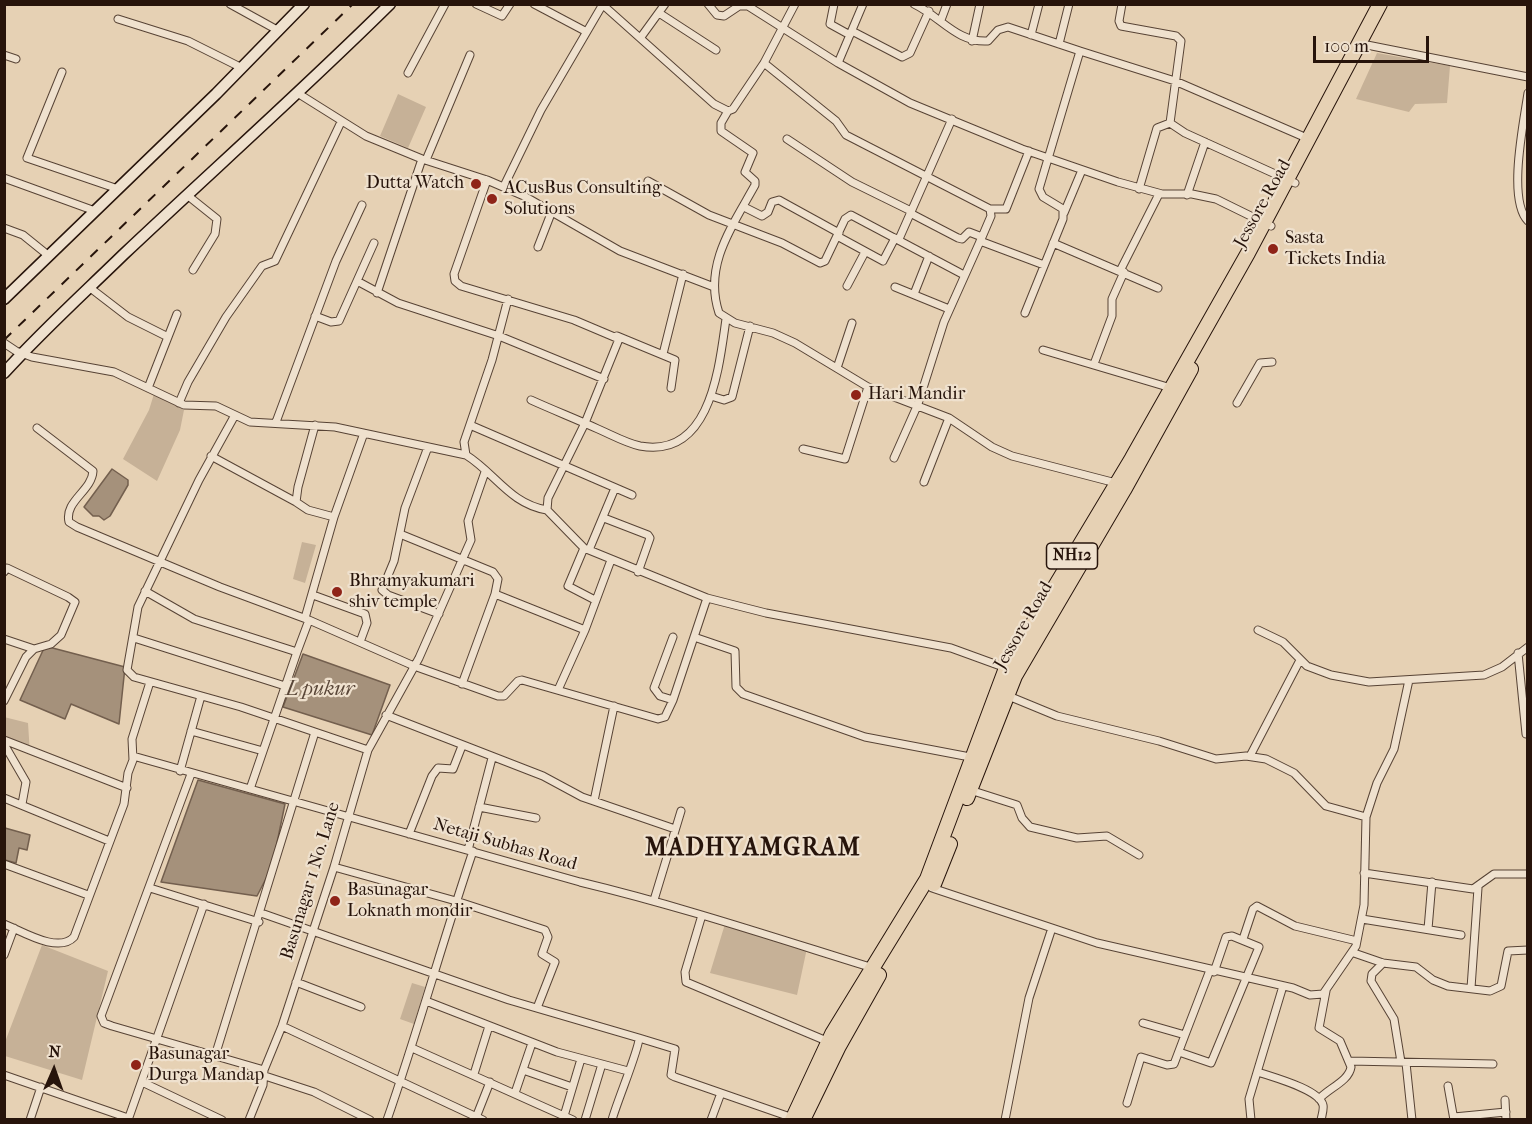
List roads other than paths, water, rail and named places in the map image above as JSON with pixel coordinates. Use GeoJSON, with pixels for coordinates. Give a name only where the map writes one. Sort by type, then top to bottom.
{"type":"FeatureCollection","features":[{"type":"Feature","properties":{"kind":"highway","name":"NH12"},"geometry":{"type":"LineString","coordinates":[[1291,181],[1310,139],[1380,4]]}},
{"type":"Feature","properties":{"kind":"highway","name":"Jessore Road"},"geometry":{"type":"LineString","coordinates":[[796,1119],[932,888],[1006,695],[1367,45],[1387,4]]}},
{"type":"Feature","properties":{"kind":"highway","name":"NH12"},"geometry":{"type":"LineString","coordinates":[[796,1119],[829,1042],[927,879],[970,757],[1006,668],[1122,485],[1171,388],[1267,224]]}},
{"type":"Feature","properties":{"kind":"street"},"geometry":{"type":"LineString","coordinates":[[230,4],[279,31]]}},
{"type":"Feature","properties":{"kind":"street"},"geometry":{"type":"LineString","coordinates":[[4,299],[242,68],[304,4]]}},
{"type":"Feature","properties":{"kind":"street"},"geometry":{"type":"LineString","coordinates":[[4,373],[89,287],[299,94],[390,4]]}},
{"type":"Feature","properties":{"kind":"street"},"geometry":{"type":"LineString","coordinates":[[408,73],[445,4]]}},
{"type":"Feature","properties":{"kind":"street"},"geometry":{"type":"LineString","coordinates":[[476,4],[502,16],[510,4]]}},
{"type":"Feature","properties":{"kind":"street"},"geometry":{"type":"LineString","coordinates":[[534,4],[585,31]]}},
{"type":"Feature","properties":{"kind":"street"},"geometry":{"type":"LineString","coordinates":[[504,186],[533,124],[585,31],[603,4],[714,104],[728,111]]}},
{"type":"Feature","properties":{"kind":"street"},"geometry":{"type":"LineString","coordinates":[[641,37],[665,4]]}},
{"type":"Feature","properties":{"kind":"street"},"geometry":{"type":"LineString","coordinates":[[708,4],[717,15],[724,16],[739,6],[748,6],[838,63],[901,99],[1029,151],[1139,189],[1159,194],[1216,199],[1267,224]]}},
{"type":"Feature","properties":{"kind":"street"},"geometry":{"type":"LineString","coordinates":[[795,4],[764,63],[733,109],[728,111],[720,127],[721,131],[753,153],[745,172],[755,181],[755,185],[718,255],[714,287],[719,313],[726,319],[795,343],[868,387],[950,418],[992,447],[1012,456],[1122,485]]}},
{"type":"Feature","properties":{"kind":"street"},"geometry":{"type":"LineString","coordinates":[[834,4],[830,24],[902,57],[909,53],[929,11]]}},
{"type":"Feature","properties":{"kind":"street"},"geometry":{"type":"LineString","coordinates":[[838,63],[863,4]]}},
{"type":"Feature","properties":{"kind":"street"},"geometry":{"type":"LineString","coordinates":[[914,4],[929,11],[950,31],[972,41],[988,41],[1003,27],[1031,35],[1175,81],[1310,139]]}},
{"type":"Feature","properties":{"kind":"street"},"geometry":{"type":"LineString","coordinates":[[941,20],[947,4]]}},
{"type":"Feature","properties":{"kind":"street"},"geometry":{"type":"LineString","coordinates":[[972,41],[980,4]]}},
{"type":"Feature","properties":{"kind":"street"},"geometry":{"type":"LineString","coordinates":[[1059,44],[1069,4]]}},
{"type":"Feature","properties":{"kind":"street"},"geometry":{"type":"LineString","coordinates":[[1122,4],[1119,21],[1121,26],[1179,37],[1181,47],[1170,123]]}},
{"type":"Feature","properties":{"kind":"street"},"geometry":{"type":"LineString","coordinates":[[1031,35],[1036,5]]}},
{"type":"Feature","properties":{"kind":"street"},"geometry":{"type":"LineString","coordinates":[[660,13],[716,50]]}},
{"type":"Feature","properties":{"kind":"street"},"geometry":{"type":"LineString","coordinates":[[118,19],[189,41],[242,68]]}},
{"type":"Feature","properties":{"kind":"street"},"geometry":{"type":"LineString","coordinates":[[1367,45],[1527,77]]}},
{"type":"Feature","properties":{"kind":"street"},"geometry":{"type":"LineString","coordinates":[[1064,213],[1061,206],[1040,194],[1040,184],[1050,159],[1080,51]]}},
{"type":"Feature","properties":{"kind":"street"},"geometry":{"type":"LineString","coordinates":[[377,293],[424,159],[470,55]]}},
{"type":"Feature","properties":{"kind":"street"},"geometry":{"type":"LineString","coordinates":[[4,56],[16,59]]}},
{"type":"Feature","properties":{"kind":"street"},"geometry":{"type":"LineString","coordinates":[[764,63],[836,122],[846,135],[990,209],[1006,209],[1029,151]]}},
{"type":"Feature","properties":{"kind":"street"},"geometry":{"type":"LineString","coordinates":[[62,72],[27,158],[118,189]]}},
{"type":"Feature","properties":{"kind":"street"},"geometry":{"type":"LineString","coordinates":[[1527,93],[1517,188],[1522,214],[1527,221]]}},
{"type":"Feature","properties":{"kind":"street"},"geometry":{"type":"LineString","coordinates":[[299,94],[366,136],[424,159],[504,186],[620,251],[714,287]]}},
{"type":"Feature","properties":{"kind":"street"},"geometry":{"type":"LineString","coordinates":[[744,207],[762,216],[768,212],[772,202],[778,201],[883,261],[911,212],[952,119]]}},
{"type":"Feature","properties":{"kind":"street"},"geometry":{"type":"LineString","coordinates":[[179,403],[188,382],[226,317],[262,266],[274,261],[341,122]]}},
{"type":"Feature","properties":{"kind":"street"},"geometry":{"type":"LineString","coordinates":[[1139,189],[1157,128],[1170,123],[1205,142],[1291,181]]}},
{"type":"Feature","properties":{"kind":"street"},"geometry":{"type":"LineString","coordinates":[[787,139],[844,177],[958,238],[962,238],[969,232],[1044,265]]}},
{"type":"Feature","properties":{"kind":"street"},"geometry":{"type":"LineString","coordinates":[[1187,195],[1205,142]]}},
{"type":"Feature","properties":{"kind":"street"},"geometry":{"type":"LineString","coordinates":[[1025,314],[1082,170]]}},
{"type":"Feature","properties":{"kind":"street"},"geometry":{"type":"LineString","coordinates":[[4,178],[95,211]]}},
{"type":"Feature","properties":{"kind":"street"},"geometry":{"type":"LineString","coordinates":[[487,180],[459,255],[455,281],[461,286],[508,299],[663,354],[675,360],[677,364],[672,388]]}},
{"type":"Feature","properties":{"kind":"street"},"geometry":{"type":"LineString","coordinates":[[648,181],[702,211],[782,243],[820,262],[825,261],[845,219],[851,215],[964,275]]}},
{"type":"Feature","properties":{"kind":"street"},"geometry":{"type":"LineString","coordinates":[[1094,364],[1112,316],[1112,299],[1122,271],[1159,194]]}},
{"type":"Feature","properties":{"kind":"street"},"geometry":{"type":"LineString","coordinates":[[187,195],[217,219],[215,234],[193,270]]}},
{"type":"Feature","properties":{"kind":"street"},"geometry":{"type":"LineString","coordinates":[[276,422],[315,316],[362,205]]}},
{"type":"Feature","properties":{"kind":"street"},"geometry":{"type":"LineString","coordinates":[[894,458],[918,404],[949,309],[981,239],[990,216],[990,209]]}},
{"type":"Feature","properties":{"kind":"street"},"geometry":{"type":"LineString","coordinates":[[538,247],[552,211]]}},
{"type":"Feature","properties":{"kind":"street"},"geometry":{"type":"LineString","coordinates":[[4,228],[23,235],[49,256]]}},
{"type":"Feature","properties":{"kind":"street"},"geometry":{"type":"LineString","coordinates":[[315,316],[331,322],[339,321],[374,243]]}},
{"type":"Feature","properties":{"kind":"street"},"geometry":{"type":"LineString","coordinates":[[1053,243],[1158,288]]}},
{"type":"Feature","properties":{"kind":"street"},"geometry":{"type":"LineString","coordinates":[[847,286],[866,252]]}},
{"type":"Feature","properties":{"kind":"street"},"geometry":{"type":"LineString","coordinates":[[914,294],[929,256]]}},
{"type":"Feature","properties":{"kind":"street"},"geometry":{"type":"LineString","coordinates":[[663,354],[683,274]]}},
{"type":"Feature","properties":{"kind":"street"},"geometry":{"type":"LineString","coordinates":[[357,282],[410,307],[499,336],[604,379]]}},
{"type":"Feature","properties":{"kind":"street"},"geometry":{"type":"LineString","coordinates":[[89,287],[128,317],[168,337]]}},
{"type":"Feature","properties":{"kind":"street"},"geometry":{"type":"LineString","coordinates":[[895,287],[949,309]]}},
{"type":"Feature","properties":{"kind":"street"},"geometry":{"type":"LineString","coordinates":[[466,455],[464,442],[499,336],[508,299]]}},
{"type":"Feature","properties":{"kind":"street"},"geometry":{"type":"LineString","coordinates":[[148,388],[177,314]]}},
{"type":"Feature","properties":{"kind":"street"},"geometry":{"type":"LineString","coordinates":[[531,400],[630,443],[642,446],[664,446],[685,437],[694,429],[711,396],[717,378],[726,319]]}},
{"type":"Feature","properties":{"kind":"street"},"geometry":{"type":"LineString","coordinates":[[837,368],[852,323]]}},
{"type":"Feature","properties":{"kind":"street"},"geometry":{"type":"LineString","coordinates":[[711,396],[724,400],[732,397],[750,326]]}},
{"type":"Feature","properties":{"kind":"street"},"geometry":{"type":"LineString","coordinates":[[547,510],[548,498],[562,465],[585,423],[620,342],[617,336]]}},
{"type":"Feature","properties":{"kind":"street"},"geometry":{"type":"LineString","coordinates":[[4,343],[21,354],[103,369],[179,403],[190,406],[210,404],[250,422],[315,425],[466,455],[519,500],[547,510],[587,549],[638,572],[707,598],[766,613],[931,644],[1006,668]]}},
{"type":"Feature","properties":{"kind":"street"},"geometry":{"type":"LineString","coordinates":[[1043,350],[1171,388]]}},
{"type":"Feature","properties":{"kind":"street"},"geometry":{"type":"LineString","coordinates":[[1237,403],[1260,363],[1272,362]]}},
{"type":"Feature","properties":{"kind":"street"},"geometry":{"type":"LineString","coordinates":[[803,449],[836,459],[845,459],[868,387]]}},
{"type":"Feature","properties":{"kind":"street"},"geometry":{"type":"LineString","coordinates":[[235,415],[211,456],[135,614],[134,638],[127,670],[134,678],[275,718],[368,750]]}},
{"type":"Feature","properties":{"kind":"street"},"geometry":{"type":"LineString","coordinates":[[924,482],[950,418]]}},
{"type":"Feature","properties":{"kind":"street"},"geometry":{"type":"LineString","coordinates":[[296,502],[315,425]]}},
{"type":"Feature","properties":{"kind":"street"},"geometry":{"type":"LineString","coordinates":[[470,425],[633,495]]}},
{"type":"Feature","properties":{"kind":"street"},"geometry":{"type":"LineString","coordinates":[[38,428],[93,471],[91,480],[69,509],[69,522],[307,619],[414,666],[498,696],[504,696],[518,681],[522,680],[661,719],[667,714],[673,700],[707,598]]}},
{"type":"Feature","properties":{"kind":"street"},"geometry":{"type":"LineString","coordinates":[[250,789],[297,651],[334,518],[364,433]]}},
{"type":"Feature","properties":{"kind":"street"},"geometry":{"type":"LineString","coordinates":[[428,447],[405,508],[394,561],[382,590],[384,593],[439,614]]}},
{"type":"Feature","properties":{"kind":"street"},"geometry":{"type":"LineString","coordinates":[[211,456],[308,510],[334,518]]}},
{"type":"Feature","properties":{"kind":"street","name":"Basunagar 1 No. Lane"},"geometry":{"type":"LineString","coordinates":[[249,1119],[334,867],[368,750],[419,658],[471,540],[468,521],[485,472]]}},
{"type":"Feature","properties":{"kind":"street"},"geometry":{"type":"LineString","coordinates":[[595,600],[568,586],[604,518],[615,488]]}},
{"type":"Feature","properties":{"kind":"street"},"geometry":{"type":"LineString","coordinates":[[604,518],[648,535],[650,538],[638,572]]}},
{"type":"Feature","properties":{"kind":"street"},"geometry":{"type":"LineString","coordinates":[[400,534],[463,558],[497,575],[495,594],[462,684]]}},
{"type":"Feature","properties":{"kind":"street"},"geometry":{"type":"LineString","coordinates":[[558,690],[585,630],[611,560]]}},
{"type":"Feature","properties":{"kind":"street"},"geometry":{"type":"LineString","coordinates":[[4,572],[7,568],[75,602],[61,635],[51,644],[34,648],[4,639]]}},
{"type":"Feature","properties":{"kind":"street"},"geometry":{"type":"LineString","coordinates":[[145,591],[194,619],[297,651]]}},
{"type":"Feature","properties":{"kind":"street"},"geometry":{"type":"LineString","coordinates":[[495,594],[585,630]]}},
{"type":"Feature","properties":{"kind":"street"},"geometry":{"type":"LineString","coordinates":[[313,595],[365,614],[367,622],[360,642]]}},
{"type":"Feature","properties":{"kind":"street"},"geometry":{"type":"LineString","coordinates":[[1258,630],[1283,642],[1300,660],[1315,669],[1352,680],[1369,682],[1484,675],[1502,667],[1527,647]]}},
{"type":"Feature","properties":{"kind":"street"},"geometry":{"type":"LineString","coordinates":[[673,637],[654,688],[660,696],[673,700]]}},
{"type":"Feature","properties":{"kind":"street"},"geometry":{"type":"LineString","coordinates":[[694,637],[735,651],[736,687],[743,694],[865,737],[970,757]]}},
{"type":"Feature","properties":{"kind":"street"},"geometry":{"type":"LineString","coordinates":[[134,638],[285,686]]}},
{"type":"Feature","properties":{"kind":"street"},"geometry":{"type":"LineString","coordinates":[[4,700],[26,657],[34,648]]}},
{"type":"Feature","properties":{"kind":"street"},"geometry":{"type":"LineString","coordinates":[[1518,653],[1526,734]]}},
{"type":"Feature","properties":{"kind":"street"},"geometry":{"type":"LineString","coordinates":[[1250,756],[1300,660]]}},
{"type":"Feature","properties":{"kind":"street"},"geometry":{"type":"LineString","coordinates":[[932,888],[1097,943],[1310,994],[1323,994],[1354,953],[1362,919],[1366,817],[1377,783],[1394,749],[1408,680]]}},
{"type":"Feature","properties":{"kind":"street"},"geometry":{"type":"LineString","coordinates":[[4,924],[56,944],[69,942],[74,938],[127,788],[133,756],[132,739],[150,682]]}},
{"type":"Feature","properties":{"kind":"street"},"geometry":{"type":"LineString","coordinates":[[4,684],[13,686]]}},
{"type":"Feature","properties":{"kind":"street"},"geometry":{"type":"LineString","coordinates":[[1006,695],[1058,716],[1133,734],[1216,759],[1250,756],[1287,767],[1326,806],[1366,817]]}},
{"type":"Feature","properties":{"kind":"street"},"geometry":{"type":"LineString","coordinates":[[180,771],[201,696]]}},
{"type":"Feature","properties":{"kind":"street"},"geometry":{"type":"LineString","coordinates":[[594,801],[614,706]]}},
{"type":"Feature","properties":{"kind":"street"},"geometry":{"type":"LineString","coordinates":[[386,715],[543,776],[573,793],[675,829]]}},
{"type":"Feature","properties":{"kind":"street"},"geometry":{"type":"LineString","coordinates":[[191,731],[263,752]]}},
{"type":"Feature","properties":{"kind":"street"},"geometry":{"type":"LineString","coordinates":[[215,1056],[259,922],[292,801],[315,732]]}},
{"type":"Feature","properties":{"kind":"street"},"geometry":{"type":"LineString","coordinates":[[5,746],[127,788]]}},
{"type":"Feature","properties":{"kind":"street"},"geometry":{"type":"LineString","coordinates":[[5,746],[26,782],[22,804]]}},
{"type":"Feature","properties":{"kind":"street"},"geometry":{"type":"LineString","coordinates":[[409,834],[432,776],[438,768],[453,769],[462,746]]}},
{"type":"Feature","properties":{"kind":"street","name":"Netaji Subhas Road"},"geometry":{"type":"LineString","coordinates":[[133,756],[180,771],[654,900],[873,968]]}},
{"type":"Feature","properties":{"kind":"street"},"geometry":{"type":"LineString","coordinates":[[387,1119],[412,1048],[456,901],[492,758]]}},
{"type":"Feature","properties":{"kind":"street"},"geometry":{"type":"LineString","coordinates":[[191,774],[101,1016],[104,1023],[265,1073],[314,1092],[370,1119]]}},
{"type":"Feature","properties":{"kind":"street"},"geometry":{"type":"LineString","coordinates":[[970,790],[1017,805],[1022,818],[1030,827],[1077,838],[1107,836],[1139,855]]}},
{"type":"Feature","properties":{"kind":"street"},"geometry":{"type":"LineString","coordinates":[[4,798],[109,841]]}},
{"type":"Feature","properties":{"kind":"street"},"geometry":{"type":"LineString","coordinates":[[479,807],[536,818]]}},
{"type":"Feature","properties":{"kind":"street"},"geometry":{"type":"LineString","coordinates":[[654,900],[681,811]]}},
{"type":"Feature","properties":{"kind":"street"},"geometry":{"type":"LineString","coordinates":[[4,864],[88,895]]}},
{"type":"Feature","properties":{"kind":"street"},"geometry":{"type":"LineString","coordinates":[[334,867],[456,901],[540,927],[548,932],[542,954],[555,962],[537,1008]]}},
{"type":"Feature","properties":{"kind":"street"},"geometry":{"type":"LineString","coordinates":[[1471,988],[1478,888],[1494,874],[1527,871]]}},
{"type":"Feature","properties":{"kind":"street"},"geometry":{"type":"LineString","coordinates":[[1364,873],[1478,888]]}},
{"type":"Feature","properties":{"kind":"street"},"geometry":{"type":"LineString","coordinates":[[1428,929],[1432,882]]}},
{"type":"Feature","properties":{"kind":"street"},"geometry":{"type":"LineString","coordinates":[[150,888],[259,922]]}},
{"type":"Feature","properties":{"kind":"street"},"geometry":{"type":"LineString","coordinates":[[4,1075],[128,1119],[204,904]]}},
{"type":"Feature","properties":{"kind":"street"},"geometry":{"type":"LineString","coordinates":[[1243,939],[1253,909],[1257,906],[1295,926],[1357,941]]}},
{"type":"Feature","properties":{"kind":"street"},"geometry":{"type":"LineString","coordinates":[[261,913],[537,1008],[675,1049],[671,1075],[796,1119]]}},
{"type":"Feature","properties":{"kind":"street"},"geometry":{"type":"LineString","coordinates":[[702,915],[685,972],[686,982],[829,1042]]}},
{"type":"Feature","properties":{"kind":"street"},"geometry":{"type":"LineString","coordinates":[[1362,919],[1461,935]]}},
{"type":"Feature","properties":{"kind":"street"},"geometry":{"type":"LineString","coordinates":[[4,955],[14,928]]}},
{"type":"Feature","properties":{"kind":"street"},"geometry":{"type":"LineString","coordinates":[[1005,1119],[1029,998],[1052,928]]}},
{"type":"Feature","properties":{"kind":"street"},"geometry":{"type":"LineString","coordinates":[[1127,1103],[1141,1057],[1172,1065],[1226,937],[1243,939],[1259,947],[1248,979],[1211,1062],[1179,1052]]}},
{"type":"Feature","properties":{"kind":"street"},"geometry":{"type":"LineString","coordinates":[[1354,953],[1383,963],[1416,967],[1440,984],[1496,990],[1503,979],[1508,951],[1527,950]]}},
{"type":"Feature","properties":{"kind":"street"},"geometry":{"type":"LineString","coordinates":[[1383,963],[1372,974],[1371,981],[1394,1019],[1404,1062],[1412,1119]]}},
{"type":"Feature","properties":{"kind":"street"},"geometry":{"type":"LineString","coordinates":[[296,982],[361,1007]]}},
{"type":"Feature","properties":{"kind":"street"},"geometry":{"type":"LineString","coordinates":[[1251,1119],[1249,1099],[1282,986]]}},
{"type":"Feature","properties":{"kind":"street"},"geometry":{"type":"LineString","coordinates":[[1319,1099],[1329,1088],[1348,1077],[1351,1067],[1340,1041],[1319,1028],[1326,991]]}},
{"type":"Feature","properties":{"kind":"street"},"geometry":{"type":"LineString","coordinates":[[426,1001],[532,1043],[628,1071]]}},
{"type":"Feature","properties":{"kind":"street"},"geometry":{"type":"LineString","coordinates":[[1143,1023],[1185,1035]]}},
{"type":"Feature","properties":{"kind":"street"},"geometry":{"type":"LineString","coordinates":[[282,1026],[478,1118],[490,1082]]}},
{"type":"Feature","properties":{"kind":"street"},"geometry":{"type":"LineString","coordinates":[[474,1074],[489,1026]]}},
{"type":"Feature","properties":{"kind":"street"},"geometry":{"type":"LineString","coordinates":[[612,1119],[639,1044],[639,1038]]}},
{"type":"Feature","properties":{"kind":"street"},"geometry":{"type":"LineString","coordinates":[[515,1093],[532,1043]]}},
{"type":"Feature","properties":{"kind":"street"},"geometry":{"type":"LineString","coordinates":[[412,1048],[573,1119]]}},
{"type":"Feature","properties":{"kind":"street"},"geometry":{"type":"LineString","coordinates":[[564,1116],[581,1059]]}},
{"type":"Feature","properties":{"kind":"street"},"geometry":{"type":"LineString","coordinates":[[1350,1061],[1493,1064]]}},
{"type":"Feature","properties":{"kind":"street"},"geometry":{"type":"LineString","coordinates":[[585,1119],[602,1064]]}},
{"type":"Feature","properties":{"kind":"street"},"geometry":{"type":"LineString","coordinates":[[523,1070],[572,1087]]}},
{"type":"Feature","properties":{"kind":"street"},"geometry":{"type":"LineString","coordinates":[[1258,1072],[1297,1086],[1319,1099],[1323,1105],[1321,1119]]}},
{"type":"Feature","properties":{"kind":"street"},"geometry":{"type":"LineString","coordinates":[[142,1082],[222,1119]]}},
{"type":"Feature","properties":{"kind":"street"},"geometry":{"type":"LineString","coordinates":[[1448,1086],[1454,1118],[1506,1116],[1505,1100]]}},
{"type":"Feature","properties":{"kind":"street"},"geometry":{"type":"LineString","coordinates":[[30,1119],[41,1087]]}},
{"type":"Feature","properties":{"kind":"street"},"geometry":{"type":"LineString","coordinates":[[711,1119],[721,1093]]}},
{"type":"Feature","properties":{"kind":"water"},"geometry":{"type":"Polygon","coordinates":[[[112,469],[128,480],[128,485],[110,516],[104,520],[99,516],[93,516],[84,507],[112,469]]]}},
{"type":"Feature","properties":{"kind":"water"},"geometry":{"type":"Polygon","coordinates":[[[45,646],[125,667],[119,724],[71,704],[65,719],[20,700],[45,646]]]}},
{"type":"Feature","properties":{"kind":"water","name":"L pukur"},"geometry":{"type":"Polygon","coordinates":[[[303,654],[390,685],[372,735],[283,707],[303,654]]]}},
{"type":"Feature","properties":{"kind":"water"},"geometry":{"type":"Polygon","coordinates":[[[198,780],[285,804],[272,867],[257,896],[161,882],[198,780]]]}},
{"type":"Feature","properties":{"kind":"water"},"geometry":{"type":"Polygon","coordinates":[[[5,828],[30,835],[27,850],[19,848],[16,863],[5,860],[5,828]]]}},
{"type":"Feature","properties":{"kind":"railway"},"geometry":{"type":"LineString","coordinates":[[4,340],[353,4]]}},
{"type":"Feature","properties":{"kind":"place","name":"Dutta Watch"},"geometry":{"type":"Point","coordinates":[476,184]}},
{"type":"Feature","properties":{"kind":"place","name":"ACusBus Consulting Solutions"},"geometry":{"type":"Point","coordinates":[492,199]}},
{"type":"Feature","properties":{"kind":"place","name":"Sasta Tickets India"},"geometry":{"type":"Point","coordinates":[1273,249]}},
{"type":"Feature","properties":{"kind":"place","name":"Hari Mandir"},"geometry":{"type":"Point","coordinates":[856,395]}},
{"type":"Feature","properties":{"kind":"place","name":"Bhramyakumari shiv temple"},"geometry":{"type":"Point","coordinates":[337,592]}},
{"type":"Feature","properties":{"kind":"place","name":"Basunagar Loknath mondir"},"geometry":{"type":"Point","coordinates":[335,901]}},
{"type":"Feature","properties":{"kind":"place","name":"Basunagar Durga Mandap"},"geometry":{"type":"Point","coordinates":[136,1065]}},
{"type":"Feature","properties":{"kind":"district","name":"MADHYAMGRAM"},"geometry":{"type":"Point","coordinates":[753,849]}}]}
